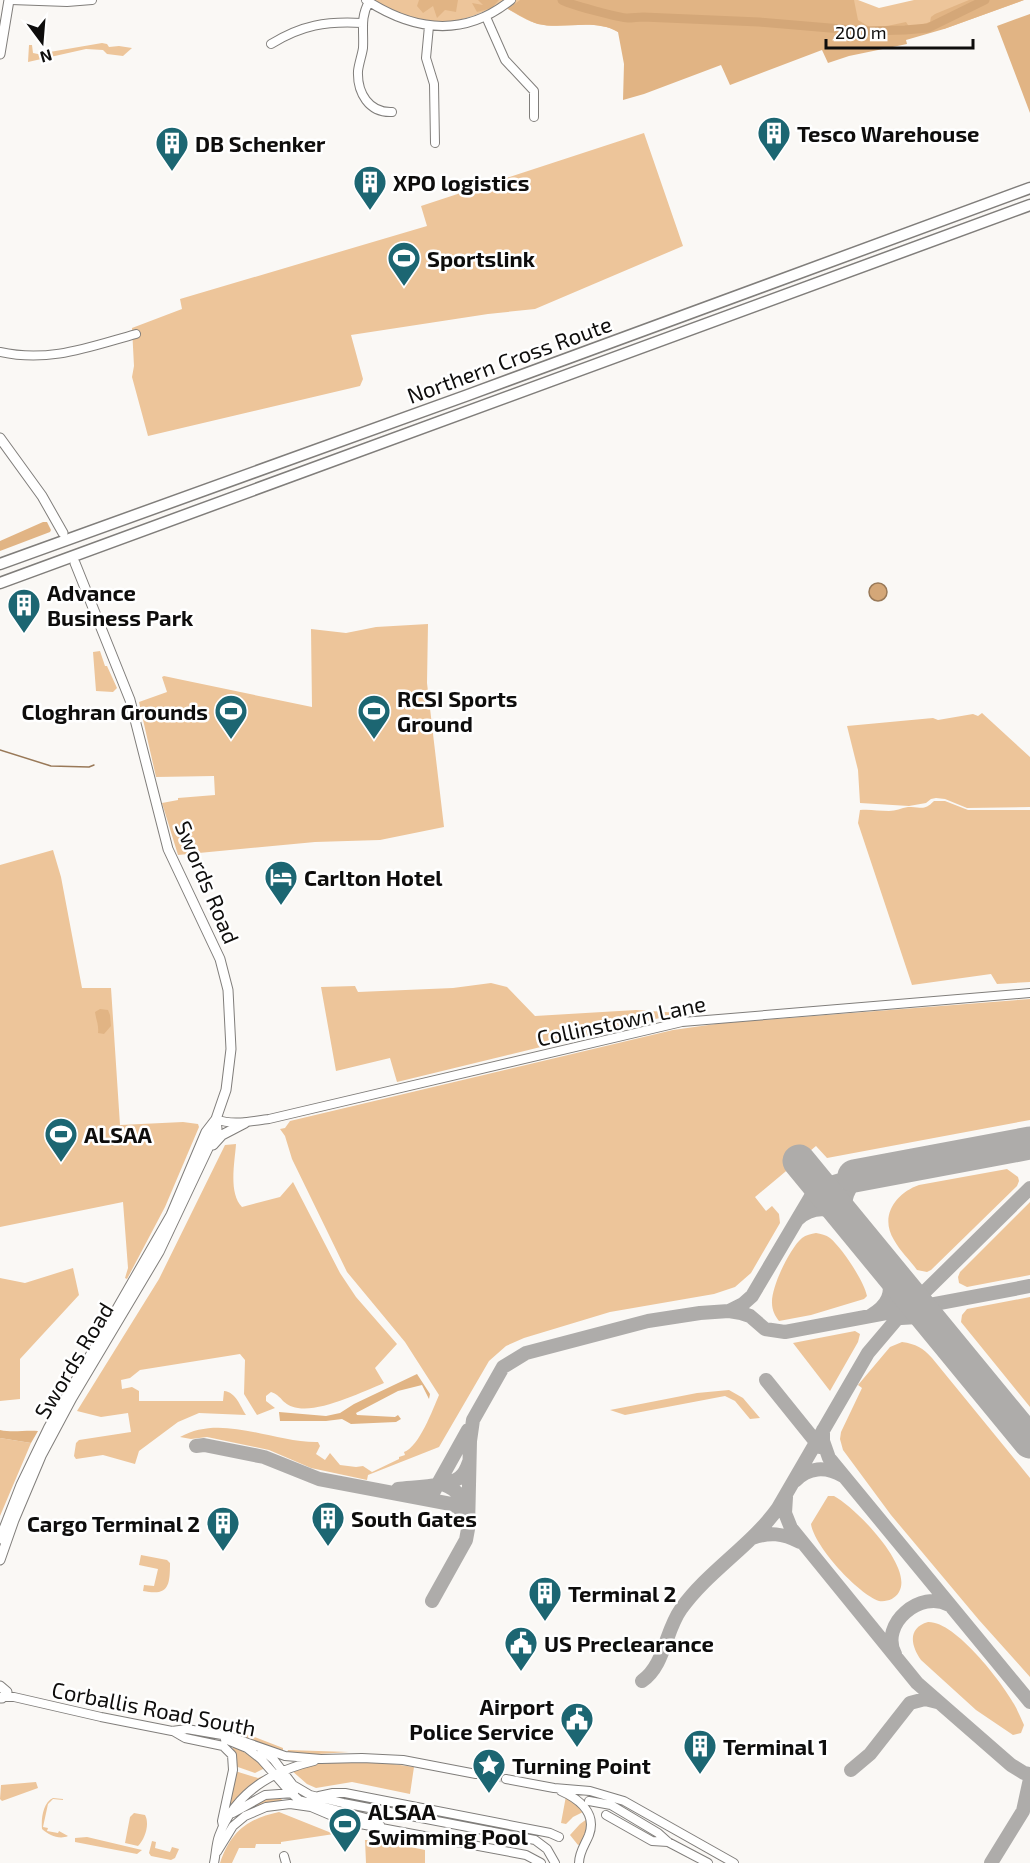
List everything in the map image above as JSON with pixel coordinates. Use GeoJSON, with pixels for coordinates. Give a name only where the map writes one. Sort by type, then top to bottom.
{"type":"FeatureCollection","features":[{"type":"Feature","properties":{"kind":"highway"},"geometry":{"type":"LineString","coordinates":[[962,213],[1030,182]]}},
{"type":"Feature","properties":{"kind":"highway","name":"Northern Cross Route"},"geometry":{"type":"LineString","coordinates":[[0,564],[458,399],[1030,188]]}},
{"type":"Feature","properties":{"kind":"highway","name":"Northern Cross Route"},"geometry":{"type":"LineString","coordinates":[[0,582],[70,561],[1030,205]]}},
{"type":"Feature","properties":{"kind":"highway"},"geometry":{"type":"LineString","coordinates":[[909,250],[1030,212]]}},
{"type":"Feature","properties":{"kind":"main road"},"geometry":{"type":"LineString","coordinates":[[0,54],[10,0]]}},
{"type":"Feature","properties":{"kind":"main road"},"geometry":{"type":"LineString","coordinates":[[0,438],[44,499],[63,532]]}},
{"type":"Feature","properties":{"kind":"main road","name":"Swords Road"},"geometry":{"type":"LineString","coordinates":[[0,1539],[21,1485],[49,1427],[171,1215],[206,1132],[216,1119],[226,1090],[231,1049],[230,1012],[223,970],[214,943],[168,849],[127,692],[70,561]]}},
{"type":"Feature","properties":{"kind":"main road","name":"Swords Road"},"geometry":{"type":"LineString","coordinates":[[0,1560],[41,1456],[72,1398],[159,1252],[208,1151],[217,1129],[216,1119]]}},
{"type":"Feature","properties":{"kind":"main road"},"geometry":{"type":"LineString","coordinates":[[208,1151],[222,1135],[245,1123]]}},
{"type":"Feature","properties":{"kind":"street"},"geometry":{"type":"LineString","coordinates":[[10,0],[66,2],[92,0]]}},
{"type":"Feature","properties":{"kind":"street"},"geometry":{"type":"LineString","coordinates":[[392,112],[374,109],[362,91],[358,71],[363,46],[362,16],[368,1],[403,20],[429,26],[462,24],[486,17],[510,0]]}},
{"type":"Feature","properties":{"kind":"street"},"geometry":{"type":"LineString","coordinates":[[486,17],[506,60],[534,91],[534,117]]}},
{"type":"Feature","properties":{"kind":"street"},"geometry":{"type":"LineString","coordinates":[[271,44],[291,32],[324,23],[362,23]]}},
{"type":"Feature","properties":{"kind":"street"},"geometry":{"type":"LineString","coordinates":[[429,26],[426,57],[434,84],[435,143]]}},
{"type":"Feature","properties":{"kind":"street"},"geometry":{"type":"LineString","coordinates":[[0,352],[37,357],[52,356],[136,334]]}},
{"type":"Feature","properties":{"kind":"street","name":"Collinstown Lane"},"geometry":{"type":"LineString","coordinates":[[216,1119],[224,1122],[245,1123],[262,1120],[682,1022],[1030,993]]}},
{"type":"Feature","properties":{"kind":"street","name":"Collinstown Lane"},"geometry":{"type":"LineString","coordinates":[[216,1119],[262,1120]]}},
{"type":"Feature","properties":{"kind":"street","name":"Corballis Road South"},"geometry":{"type":"LineString","coordinates":[[3,1694],[172,1731],[187,1729],[245,1740],[285,1756],[402,1760],[476,1774]]}},
{"type":"Feature","properties":{"kind":"street"},"geometry":{"type":"LineString","coordinates":[[172,1731],[185,1738],[223,1746],[232,1755],[233,1770],[214,1863]]}},
{"type":"Feature","properties":{"kind":"street"},"geometry":{"type":"LineString","coordinates":[[219,1735],[255,1753],[293,1785],[314,1796],[345,1793],[549,1833],[559,1837]]}},
{"type":"Feature","properties":{"kind":"street"},"geometry":{"type":"LineString","coordinates":[[259,1747],[290,1792],[299,1800],[366,1818],[384,1827]]}},
{"type":"Feature","properties":{"kind":"street","name":"Corballis Road South"},"geometry":{"type":"LineString","coordinates":[[223,1827],[249,1792],[278,1772],[321,1759]]}},
{"type":"Feature","properties":{"kind":"street"},"geometry":{"type":"LineString","coordinates":[[506,1779],[609,1796],[639,1808],[734,1863]]}},
{"type":"Feature","properties":{"kind":"street"},"geometry":{"type":"LineString","coordinates":[[554,1788],[581,1802],[588,1814],[590,1832],[580,1854],[580,1862]]}},
{"type":"Feature","properties":{"kind":"street"},"geometry":{"type":"LineString","coordinates":[[231,1814],[258,1798],[290,1792],[535,1840],[547,1849],[555,1863]]}},
{"type":"Feature","properties":{"kind":"street"},"geometry":{"type":"LineString","coordinates":[[589,1801],[610,1805],[703,1862]]}},
{"type":"Feature","properties":{"kind":"street"},"geometry":{"type":"LineString","coordinates":[[217,1852],[233,1826],[245,1816],[259,1809],[280,1804],[311,1807],[344,1821],[526,1855],[541,1863]]}},
{"type":"Feature","properties":{"kind":"street"},"geometry":{"type":"LineString","coordinates":[[606,1815],[652,1841],[668,1842]]}},
{"type":"Feature","properties":{"kind":"shaded area"},"geometry":{"type":"Polygon","coordinates":[[[371,0],[858,0],[879,8],[914,0],[1024,0],[944,29],[618,32],[589,25],[538,24],[500,4],[465,18],[450,22],[435,22],[405,16],[371,0]]]}},
{"type":"Feature","properties":{"kind":"shaded area"},"geometry":{"type":"Polygon","coordinates":[[[419,0],[458,0],[456,12],[445,10],[437,18],[433,6],[423,13],[417,6],[419,0]]]}},
{"type":"Feature","properties":{"kind":"shaded area"},"geometry":{"type":"Polygon","coordinates":[[[478,0],[499,0],[492,8],[477,12],[472,3],[483,5],[478,0]]]}},
{"type":"Feature","properties":{"kind":"shaded area"},"geometry":{"type":"Polygon","coordinates":[[[520,0],[854,0],[858,20],[873,29],[906,22],[910,28],[930,22],[931,17],[935,14],[969,0],[1024,0],[906,40],[907,44],[849,56],[828,63],[822,50],[730,85],[721,65],[623,100],[624,64],[618,32],[589,25],[538,24],[508,9],[520,0]]]}},
{"type":"Feature","properties":{"kind":"shaded area"},"geometry":{"type":"Polygon","coordinates":[[[1030,14],[1030,113],[997,26],[1030,14]]]}},
{"type":"Feature","properties":{"kind":"shaded area"},"geometry":{"type":"Polygon","coordinates":[[[102,43],[109,47],[132,48],[123,56],[107,54],[103,50],[86,49],[28,62],[29,45],[32,45],[33,53],[38,54],[102,43]]]}},
{"type":"Feature","properties":{"kind":"shaded area","name":"Sportslink"},"geometry":{"type":"Polygon","coordinates":[[[644,133],[683,246],[535,309],[351,335],[363,379],[360,386],[148,436],[132,377],[134,366],[132,328],[182,309],[180,299],[427,226],[421,206],[644,133]]]}},
{"type":"Feature","properties":{"kind":"shaded area"},"geometry":{"type":"Polygon","coordinates":[[[47,522],[50,532],[0,551],[0,541],[47,522]]]}},
{"type":"Feature","properties":{"kind":"shaded area"},"geometry":{"type":"Polygon","coordinates":[[[878,583],[884,586],[887,592],[884,598],[878,601],[872,598],[869,592],[872,586],[878,583]]]}},
{"type":"Feature","properties":{"kind":"shaded area","name":"RCSI Sports Ground"},"geometry":{"type":"Polygon","coordinates":[[[428,624],[427,683],[444,827],[380,840],[315,842],[178,855],[162,803],[178,800],[178,798],[215,795],[214,776],[156,777],[139,702],[167,692],[162,677],[312,707],[311,629],[346,633],[376,627],[428,624]]]}},
{"type":"Feature","properties":{"kind":"shaded area"},"geometry":{"type":"Polygon","coordinates":[[[100,651],[117,688],[113,692],[96,691],[93,652],[100,651]]]}},
{"type":"Feature","properties":{"kind":"shaded area"},"geometry":{"type":"Polygon","coordinates":[[[982,713],[1030,757],[1030,807],[967,808],[945,799],[936,798],[926,803],[909,806],[860,803],[858,770],[847,726],[933,718],[938,720],[973,714],[978,716],[982,713]]]}},
{"type":"Feature","properties":{"kind":"shaded area"},"geometry":{"type":"Polygon","coordinates":[[[934,801],[945,801],[968,810],[1030,810],[1030,982],[997,984],[991,974],[912,985],[858,823],[860,810],[894,811],[908,807],[924,807],[934,801]]]}},
{"type":"Feature","properties":{"kind":"shaded area"},"geometry":{"type":"Polygon","coordinates":[[[53,850],[61,877],[82,988],[111,988],[120,1125],[183,1122],[198,1124],[199,1127],[165,1207],[127,1279],[125,1278],[128,1268],[123,1202],[0,1227],[0,865],[53,850]]]}},
{"type":"Feature","properties":{"kind":"shaded area"},"geometry":{"type":"Polygon","coordinates":[[[491,983],[507,987],[535,1016],[636,1010],[680,1013],[397,1082],[390,1058],[336,1071],[321,987],[355,986],[358,992],[453,988],[491,983]]]}},
{"type":"Feature","properties":{"kind":"shaded area"},"geometry":{"type":"Polygon","coordinates":[[[1030,999],[1030,1120],[827,1158],[816,1146],[755,1197],[766,1211],[772,1206],[779,1214],[780,1223],[751,1273],[735,1287],[714,1294],[610,1312],[524,1338],[506,1346],[489,1361],[439,1447],[368,1475],[367,1480],[311,1468],[269,1450],[207,1437],[191,1439],[180,1437],[196,1430],[230,1428],[318,1442],[320,1446],[316,1454],[325,1460],[330,1453],[340,1465],[363,1466],[372,1472],[405,1455],[404,1452],[410,1449],[420,1435],[439,1395],[405,1342],[347,1272],[292,1159],[285,1136],[280,1129],[285,1128],[290,1121],[673,1030],[723,1023],[1030,999]]]}},
{"type":"Feature","properties":{"kind":"shaded area"},"geometry":{"type":"Polygon","coordinates":[[[100,1009],[108,1010],[110,1015],[111,1026],[104,1034],[98,1033],[95,1012],[100,1009]]]}},
{"type":"Feature","properties":{"kind":"shaded area"},"geometry":{"type":"Polygon","coordinates":[[[236,1144],[234,1185],[235,1194],[242,1207],[280,1197],[293,1182],[340,1273],[356,1297],[397,1344],[375,1368],[384,1383],[341,1400],[307,1408],[293,1407],[271,1392],[266,1396],[266,1401],[275,1408],[257,1415],[244,1394],[245,1360],[240,1354],[140,1370],[130,1378],[121,1380],[122,1389],[132,1387],[139,1391],[139,1401],[223,1401],[224,1391],[235,1397],[246,1415],[199,1413],[178,1422],[139,1451],[135,1464],[103,1455],[76,1459],[74,1456],[76,1443],[79,1440],[131,1432],[128,1413],[101,1417],[77,1411],[159,1279],[225,1145],[236,1144]]]}},
{"type":"Feature","properties":{"kind":"shaded area"},"geometry":{"type":"Polygon","coordinates":[[[1007,1169],[1018,1177],[1017,1186],[931,1270],[927,1272],[917,1270],[896,1244],[890,1231],[889,1214],[897,1200],[919,1185],[1007,1169]]]}},
{"type":"Feature","properties":{"kind":"shaded area"},"geometry":{"type":"Polygon","coordinates":[[[1030,1202],[1030,1275],[967,1287],[959,1283],[960,1272],[1030,1202]]]}},
{"type":"Feature","properties":{"kind":"shaded area"},"geometry":{"type":"Polygon","coordinates":[[[816,1233],[828,1237],[840,1249],[852,1265],[867,1296],[864,1299],[811,1315],[779,1321],[772,1303],[778,1278],[797,1243],[805,1236],[816,1233]]]}},
{"type":"Feature","properties":{"kind":"shaded area"},"geometry":{"type":"Polygon","coordinates":[[[73,1268],[79,1295],[20,1359],[20,1399],[0,1401],[0,1278],[25,1283],[73,1268]]]}},
{"type":"Feature","properties":{"kind":"shaded area"},"geometry":{"type":"Polygon","coordinates":[[[1030,1297],[1030,1407],[961,1322],[962,1315],[967,1309],[1030,1297]]]}},
{"type":"Feature","properties":{"kind":"shaded area"},"geometry":{"type":"Polygon","coordinates":[[[855,1331],[860,1334],[858,1342],[830,1391],[793,1343],[855,1331]]]}},
{"type":"Feature","properties":{"kind":"shaded area"},"geometry":{"type":"Polygon","coordinates":[[[902,1342],[919,1347],[932,1358],[1030,1478],[1030,1677],[891,1515],[843,1450],[841,1432],[862,1388],[858,1385],[890,1347],[902,1342]]]}},
{"type":"Feature","properties":{"kind":"shaded area"},"geometry":{"type":"Polygon","coordinates":[[[417,1374],[430,1394],[429,1399],[422,1385],[398,1391],[356,1413],[357,1415],[395,1417],[398,1415],[401,1419],[396,1422],[351,1424],[342,1419],[280,1421],[279,1412],[326,1416],[340,1413],[417,1374]]]}},
{"type":"Feature","properties":{"kind":"shaded area"},"geometry":{"type":"Polygon","coordinates":[[[729,1390],[743,1398],[760,1418],[750,1419],[735,1401],[725,1396],[625,1415],[610,1410],[697,1393],[729,1390]]]}},
{"type":"Feature","properties":{"kind":"shaded area"},"geometry":{"type":"Polygon","coordinates":[[[0,1430],[38,1431],[31,1443],[0,1438],[0,1430]]]}},
{"type":"Feature","properties":{"kind":"shaded area"},"geometry":{"type":"Polygon","coordinates":[[[0,1438],[31,1443],[0,1516],[0,1438]]]}},
{"type":"Feature","properties":{"kind":"shaded area"},"geometry":{"type":"Polygon","coordinates":[[[828,1496],[834,1496],[855,1512],[891,1554],[901,1581],[899,1592],[893,1598],[879,1601],[870,1597],[838,1568],[820,1544],[811,1524],[828,1496]]]}},
{"type":"Feature","properties":{"kind":"shaded area"},"geometry":{"type":"Polygon","coordinates":[[[141,1555],[167,1560],[170,1563],[168,1584],[163,1591],[143,1591],[144,1585],[154,1586],[158,1569],[139,1565],[141,1555]]]}},
{"type":"Feature","properties":{"kind":"shaded area"},"geometry":{"type":"Polygon","coordinates":[[[928,1622],[939,1624],[951,1631],[964,1641],[988,1668],[1017,1709],[1024,1725],[1021,1733],[1013,1735],[976,1710],[921,1660],[915,1649],[913,1638],[917,1628],[928,1622]]]}},
{"type":"Feature","properties":{"kind":"shaded area"},"geometry":{"type":"Polygon","coordinates":[[[221,1727],[283,1748],[283,1753],[232,1734],[221,1727]]]}},
{"type":"Feature","properties":{"kind":"shaded area"},"geometry":{"type":"Polygon","coordinates":[[[234,1746],[265,1768],[255,1773],[235,1766],[232,1749],[234,1746]]]}},
{"type":"Feature","properties":{"kind":"shaded area"},"geometry":{"type":"Polygon","coordinates":[[[288,1750],[349,1752],[303,1755],[287,1753],[288,1750]]]}},
{"type":"Feature","properties":{"kind":"shaded area"},"geometry":{"type":"Polygon","coordinates":[[[386,1763],[414,1767],[410,1794],[352,1782],[316,1788],[307,1784],[291,1770],[315,1764],[386,1763]]]}},
{"type":"Feature","properties":{"kind":"shaded area"},"geometry":{"type":"Polygon","coordinates":[[[235,1771],[258,1778],[264,1777],[227,1810],[235,1771]]]}},
{"type":"Feature","properties":{"kind":"shaded area"},"geometry":{"type":"Polygon","coordinates":[[[36,1782],[38,1788],[2,1801],[0,1799],[1,1785],[36,1782]]]}},
{"type":"Feature","properties":{"kind":"shaded area"},"geometry":{"type":"Polygon","coordinates":[[[279,1796],[282,1800],[287,1801],[258,1808],[232,1823],[241,1812],[252,1805],[279,1796]]]}},
{"type":"Feature","properties":{"kind":"shaded area"},"geometry":{"type":"Polygon","coordinates":[[[566,1796],[583,1812],[566,1824],[561,1823],[566,1796]]]}},
{"type":"Feature","properties":{"kind":"shaded area"},"geometry":{"type":"Polygon","coordinates":[[[53,1798],[63,1800],[53,1799],[48,1804],[43,1827],[48,1828],[47,1831],[58,1833],[59,1831],[68,1836],[54,1836],[42,1829],[45,1807],[53,1798]]]}},
{"type":"Feature","properties":{"kind":"shaded area"},"geometry":{"type":"Polygon","coordinates":[[[279,1812],[334,1834],[281,1842],[281,1844],[256,1844],[255,1848],[239,1848],[232,1863],[220,1863],[229,1843],[242,1828],[258,1818],[279,1812]]]}},
{"type":"Feature","properties":{"kind":"shaded area"},"geometry":{"type":"Polygon","coordinates":[[[134,1813],[145,1815],[147,1823],[145,1835],[138,1846],[125,1843],[130,1817],[134,1813]]]}},
{"type":"Feature","properties":{"kind":"shaded area"},"geometry":{"type":"Polygon","coordinates":[[[587,1819],[587,1830],[581,1844],[578,1845],[570,1835],[587,1819]]]}},
{"type":"Feature","properties":{"kind":"shaded area"},"geometry":{"type":"Polygon","coordinates":[[[87,1837],[142,1850],[137,1854],[75,1842],[75,1838],[87,1837]]]}},
{"type":"Feature","properties":{"kind":"shaded area"},"geometry":{"type":"Polygon","coordinates":[[[365,1840],[377,1840],[425,1850],[425,1863],[366,1863],[365,1840]]]}},
{"type":"Feature","properties":{"kind":"shaded area"},"geometry":{"type":"Polygon","coordinates":[[[152,1841],[156,1842],[155,1848],[170,1852],[172,1847],[179,1849],[175,1858],[171,1860],[151,1856],[149,1853],[152,1841]]]}},
{"type":"Feature","properties":{"kind":"waterway"},"geometry":{"type":"LineString","coordinates":[[562,0],[628,18],[759,22],[865,31],[928,28],[985,0]]}},
{"type":"Feature","properties":{"kind":"waterway"},"geometry":{"type":"LineString","coordinates":[[0,750],[51,766],[89,767],[94,765]]}},
{"type":"Feature","properties":{"kind":"taxiway"},"geometry":{"type":"LineString","coordinates":[[850,1223],[845,1208],[847,1194],[855,1182],[867,1173]]}},
{"type":"Feature","properties":{"kind":"taxiway"},"geometry":{"type":"LineString","coordinates":[[729,1311],[752,1296],[810,1198],[827,1184],[854,1176]]}},
{"type":"Feature","properties":{"kind":"taxiway"},"geometry":{"type":"LineString","coordinates":[[642,1681],[656,1666],[671,1627],[692,1595],[767,1522],[778,1508],[868,1353],[896,1320],[1030,1188]]}},
{"type":"Feature","properties":{"kind":"taxiway"},"geometry":{"type":"LineString","coordinates":[[798,1219],[809,1212],[818,1210],[837,1213],[849,1223],[877,1258],[884,1268],[890,1288],[888,1298],[882,1307],[870,1316]]}},
{"type":"Feature","properties":{"kind":"taxiway"},"geometry":{"type":"LineString","coordinates":[[893,1277],[899,1298],[894,1319]]}},
{"type":"Feature","properties":{"kind":"taxiway"},"geometry":{"type":"LineString","coordinates":[[432,1601],[466,1540],[473,1420],[503,1367],[526,1353],[648,1321],[700,1313],[729,1311],[741,1313],[750,1316],[765,1329],[785,1332],[1030,1286]]}},
{"type":"Feature","properties":{"kind":"taxiway"},"geometry":{"type":"LineString","coordinates":[[901,1318],[918,1317],[938,1330]]}},
{"type":"Feature","properties":{"kind":"taxiway"},"geometry":{"type":"LineString","coordinates":[[766,1380],[820,1447]]}},
{"type":"Feature","properties":{"kind":"taxiway"},"geometry":{"type":"LineString","coordinates":[[420,1497],[434,1491],[468,1430]]}},
{"type":"Feature","properties":{"kind":"taxiway"},"geometry":{"type":"LineString","coordinates":[[823,1430],[823,1441],[829,1458],[1030,1702]]}},
{"type":"Feature","properties":{"kind":"taxiway"},"geometry":{"type":"LineString","coordinates":[[196,1446],[204,1445],[264,1457],[319,1479],[451,1504],[463,1513]]}},
{"type":"Feature","properties":{"kind":"taxiway"},"geometry":{"type":"LineString","coordinates":[[398,1489],[453,1481],[463,1475],[469,1462]]}},
{"type":"Feature","properties":{"kind":"taxiway"},"geometry":{"type":"LineString","coordinates":[[795,1481],[806,1473],[824,1469],[843,1476]]}},
{"type":"Feature","properties":{"kind":"taxiway"},"geometry":{"type":"LineString","coordinates":[[438,1483],[457,1493],[468,1510]]}},
{"type":"Feature","properties":{"kind":"taxiway"},"geometry":{"type":"LineString","coordinates":[[786,1497],[785,1513],[791,1528],[917,1683],[1011,1765],[1030,1774]]}},
{"type":"Feature","properties":{"kind":"taxiway"},"geometry":{"type":"LineString","coordinates":[[752,1538],[776,1534],[800,1542]]}},
{"type":"Feature","properties":{"kind":"taxiway"},"geometry":{"type":"LineString","coordinates":[[895,1654],[892,1643],[893,1631],[906,1612],[927,1602],[938,1601],[949,1605]]}},
{"type":"Feature","properties":{"kind":"taxiway"},"geometry":{"type":"LineString","coordinates":[[851,1770],[870,1754],[910,1703],[925,1699],[937,1702]]}},
{"type":"Feature","properties":{"kind":"taxiway"},"geometry":{"type":"LineString","coordinates":[[991,1863],[1023,1811],[1030,1779]]}},
{"type":"Feature","properties":{"kind":"runway"},"geometry":{"type":"LineString","coordinates":[[854,1176],[1030,1143]]}},
{"type":"Feature","properties":{"kind":"runway"},"geometry":{"type":"LineString","coordinates":[[799,1161],[1030,1442]]}},
{"type":"Feature","properties":{"kind":"tunnel"},"geometry":{"type":"LineString","coordinates":[[476,1774],[506,1779]]}},
{"type":"Feature","properties":{"kind":"place","name":"Tesco Warehouse"},"geometry":{"type":"Point","coordinates":[774,162]}},
{"type":"Feature","properties":{"kind":"place","name":"DB Schenker"},"geometry":{"type":"Point","coordinates":[172,172]}},
{"type":"Feature","properties":{"kind":"place","name":"XPO logistics"},"geometry":{"type":"Point","coordinates":[370,211]}},
{"type":"Feature","properties":{"kind":"place","name":"Sportslink"},"geometry":{"type":"Point","coordinates":[404,287]}},
{"type":"Feature","properties":{"kind":"place","name":"Advance Business Park"},"geometry":{"type":"Point","coordinates":[24,634]}},
{"type":"Feature","properties":{"kind":"place","name":"Cloghran Grounds"},"geometry":{"type":"Point","coordinates":[231,740]}},
{"type":"Feature","properties":{"kind":"place","name":"RCSI Sports Ground"},"geometry":{"type":"Point","coordinates":[374,740]}},
{"type":"Feature","properties":{"kind":"place","name":"Carlton Hotel"},"geometry":{"type":"Point","coordinates":[281,906]}},
{"type":"Feature","properties":{"kind":"place","name":"ALSAA"},"geometry":{"type":"Point","coordinates":[61,1163]}},
{"type":"Feature","properties":{"kind":"place","name":"South Gates"},"geometry":{"type":"Point","coordinates":[328,1547]}},
{"type":"Feature","properties":{"kind":"place","name":"Cargo Terminal 2"},"geometry":{"type":"Point","coordinates":[223,1552]}},
{"type":"Feature","properties":{"kind":"place","name":"Terminal 2"},"geometry":{"type":"Point","coordinates":[545,1622]}},
{"type":"Feature","properties":{"kind":"place","name":"US Preclearance"},"geometry":{"type":"Point","coordinates":[521,1672]}},
{"type":"Feature","properties":{"kind":"place","name":"Airport Police Service"},"geometry":{"type":"Point","coordinates":[577,1748]}},
{"type":"Feature","properties":{"kind":"place","name":"Terminal 1"},"geometry":{"type":"Point","coordinates":[700,1775]}},
{"type":"Feature","properties":{"kind":"place","name":"Turning Point"},"geometry":{"type":"Point","coordinates":[489,1794]}},
{"type":"Feature","properties":{"kind":"place","name":"ALSAA Swimming Pool"},"geometry":{"type":"Point","coordinates":[345,1853]}}]}
